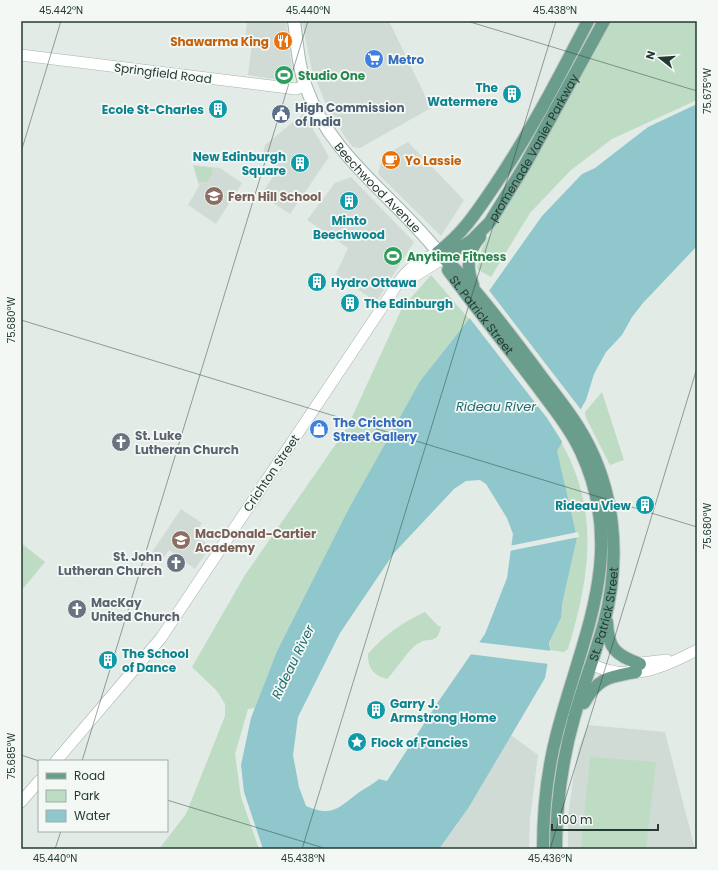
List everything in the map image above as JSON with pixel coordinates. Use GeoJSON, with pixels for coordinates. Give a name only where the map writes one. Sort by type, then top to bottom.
{"type":"FeatureCollection","features":[{"type":"Feature","properties":{"kind":"main road","name":"Beechwood Avenue"},"geometry":{"type":"LineString","coordinates":[[294,21],[305,86],[316,110],[338,146],[441,255]]}},
{"type":"Feature","properties":{"kind":"main road","name":"promenade Vanier Parkway"},"geometry":{"type":"LineString","coordinates":[[441,255],[448,244],[468,224],[508,166],[536,118],[588,21]]}},
{"type":"Feature","properties":{"kind":"main road","name":"promenade Vanier Parkway"},"geometry":{"type":"LineString","coordinates":[[441,255],[472,240],[490,222],[525,165],[604,21]]}},
{"type":"Feature","properties":{"kind":"main road"},"geometry":{"type":"LineString","coordinates":[[474,297],[469,274],[468,259],[475,242],[490,222]]}},
{"type":"Feature","properties":{"kind":"main road","name":"St. Patrick Street"},"geometry":{"type":"LineString","coordinates":[[441,255],[450,263],[517,360],[575,431],[600,474],[613,523],[614,567],[606,613],[573,723],[559,790],[556,849]]}},
{"type":"Feature","properties":{"kind":"main road","name":"St. Patrick Street"},"geometry":{"type":"LineString","coordinates":[[543,849],[546,796],[551,758],[561,719],[593,614],[600,569],[601,530],[596,498],[575,431]]}},
{"type":"Feature","properties":{"kind":"main road"},"geometry":{"type":"LineString","coordinates":[[606,613],[608,637],[612,647],[638,668]]}},
{"type":"Feature","properties":{"kind":"main road"},"geometry":{"type":"LineString","coordinates":[[573,723],[589,693],[598,683],[638,668]]}},
{"type":"Feature","properties":{"kind":"street","name":"Springfield Road"},"geometry":{"type":"LineString","coordinates":[[21,55],[296,89],[305,86]]}},
{"type":"Feature","properties":{"kind":"street","name":"Crichton Street"},"geometry":{"type":"LineString","coordinates":[[57,760],[161,638],[392,294],[413,275],[441,255]]}},
{"type":"Feature","properties":{"kind":"street"},"geometry":{"type":"LineString","coordinates":[[591,664],[601,661],[638,668],[683,657],[697,650]]}},
{"type":"Feature","properties":{"kind":"street"},"geometry":{"type":"LineString","coordinates":[[21,802],[38,782]]}},
{"type":"Feature","properties":{"kind":"shaded area"},"geometry":{"type":"Polygon","coordinates":[[[247,21],[286,21],[293,77],[286,81],[248,75],[252,43],[245,41],[247,21]]]}},
{"type":"Feature","properties":{"kind":"shaded area"},"geometry":{"type":"Polygon","coordinates":[[[302,21],[389,21],[431,108],[360,148],[353,147],[345,137],[326,104],[312,71],[302,21]]]}},
{"type":"Feature","properties":{"kind":"shaded area","name":"New Edinburgh Square"},"geometry":{"type":"Polygon","coordinates":[[[304,113],[329,157],[290,214],[261,195],[278,169],[262,157],[265,145],[304,113]]]}},
{"type":"Feature","properties":{"kind":"shaded area"},"geometry":{"type":"Polygon","coordinates":[[[408,142],[464,200],[441,236],[378,174],[383,156],[408,142]]]}},
{"type":"Feature","properties":{"kind":"shaded area","name":"Fern Hill School"},"geometry":{"type":"Polygon","coordinates":[[[193,165],[220,168],[242,183],[216,224],[188,205],[199,186],[193,165]]]}},
{"type":"Feature","properties":{"kind":"shaded area"},"geometry":{"type":"Polygon","coordinates":[[[351,177],[414,242],[376,302],[336,274],[348,248],[307,220],[335,183],[351,177]]]}},
{"type":"Feature","properties":{"kind":"shaded area","name":"MacDonald-Cartier Academy"},"geometry":{"type":"Polygon","coordinates":[[[181,509],[202,523],[194,535],[211,546],[195,569],[169,550],[162,560],[152,552],[181,509]]]}},
{"type":"Feature","properties":{"kind":"shaded area"},"geometry":{"type":"Polygon","coordinates":[[[588,725],[665,732],[695,849],[568,849],[568,816],[574,773],[579,747],[588,725]]]}},
{"type":"Feature","properties":{"kind":"shaded area"},"geometry":{"type":"Polygon","coordinates":[[[511,735],[538,755],[530,819],[529,849],[439,849],[469,807],[511,735]]]}},
{"type":"Feature","properties":{"kind":"green space"},"geometry":{"type":"Polygon","coordinates":[[[608,21],[697,21],[697,100],[612,139],[571,170],[530,213],[491,277],[477,269],[482,248],[536,154],[608,21]]]}},
{"type":"Feature","properties":{"kind":"green space"},"geometry":{"type":"Polygon","coordinates":[[[194,166],[212,168],[212,173],[207,182],[198,182],[194,166]]]}},
{"type":"Feature","properties":{"kind":"green space"},"geometry":{"type":"Polygon","coordinates":[[[431,275],[469,319],[420,381],[348,510],[277,651],[255,708],[248,709],[235,754],[241,797],[259,849],[159,849],[186,814],[225,716],[225,704],[217,691],[192,667],[245,575],[347,428],[402,308],[431,275]]]}},
{"type":"Feature","properties":{"kind":"green space"},"geometry":{"type":"Polygon","coordinates":[[[602,392],[624,460],[610,465],[586,418],[585,412],[602,392]]]}},
{"type":"Feature","properties":{"kind":"green space"},"geometry":{"type":"Polygon","coordinates":[[[561,442],[573,467],[582,493],[586,518],[587,544],[586,570],[582,596],[568,649],[564,652],[550,650],[550,644],[560,619],[577,538],[557,458],[557,451],[561,442]]]}},
{"type":"Feature","properties":{"kind":"green space"},"geometry":{"type":"Polygon","coordinates":[[[21,543],[45,562],[21,591],[21,543]]]}},
{"type":"Feature","properties":{"kind":"green space"},"geometry":{"type":"Polygon","coordinates":[[[425,612],[438,626],[441,626],[437,636],[433,639],[423,641],[415,645],[387,679],[375,673],[370,667],[368,654],[394,630],[425,612]]]}},
{"type":"Feature","properties":{"kind":"green space"},"geometry":{"type":"Polygon","coordinates":[[[590,757],[656,762],[646,849],[581,849],[590,757]]]}},
{"type":"Feature","properties":{"kind":"water","name":"Rideau River"},"geometry":{"type":"Polygon","coordinates":[[[697,104],[697,246],[643,303],[632,317],[622,335],[606,352],[594,374],[586,400],[557,451],[577,538],[563,600],[561,618],[549,643],[550,650],[545,678],[469,807],[439,849],[263,849],[244,792],[241,765],[251,718],[277,651],[348,510],[420,381],[469,319],[542,216],[582,174],[595,168],[648,127],[697,104]],[[480,480],[466,481],[454,489],[394,553],[340,633],[298,717],[293,755],[299,787],[306,806],[322,811],[334,810],[379,779],[387,781],[438,702],[485,634],[507,578],[513,534],[507,518],[486,484],[480,480]]]}},
{"type":"Feature","properties":{"kind":"pier"},"geometry":{"type":"Polygon","coordinates":[[[488,289],[582,411],[563,443],[547,418],[468,316],[488,289]]]}},
{"type":"Feature","properties":{"kind":"pier"},"geometry":{"type":"Polygon","coordinates":[[[578,532],[579,537],[509,551],[509,546],[578,532]]]}},
{"type":"Feature","properties":{"kind":"pier"},"geometry":{"type":"Polygon","coordinates":[[[477,642],[552,651],[549,664],[469,654],[477,642]]]}},
{"type":"Feature","properties":{"kind":"place","name":"Shawarma King"},"geometry":{"type":"Point","coordinates":[283,41]}},
{"type":"Feature","properties":{"kind":"place","name":"Metro"},"geometry":{"type":"Point","coordinates":[374,59]}},
{"type":"Feature","properties":{"kind":"place","name":"Studio One"},"geometry":{"type":"Point","coordinates":[284,75]}},
{"type":"Feature","properties":{"kind":"place","name":"The Watermere"},"geometry":{"type":"Point","coordinates":[512,94]}},
{"type":"Feature","properties":{"kind":"place","name":"Ecole St-Charles"},"geometry":{"type":"Point","coordinates":[218,109]}},
{"type":"Feature","properties":{"kind":"place","name":"High Commission of India"},"geometry":{"type":"Point","coordinates":[281,114]}},
{"type":"Feature","properties":{"kind":"place","name":"Yo Lassie"},"geometry":{"type":"Point","coordinates":[391,160]}},
{"type":"Feature","properties":{"kind":"place","name":"New Edinburgh Square"},"geometry":{"type":"Point","coordinates":[300,163]}},
{"type":"Feature","properties":{"kind":"place","name":"Fern Hill School"},"geometry":{"type":"Point","coordinates":[214,196]}},
{"type":"Feature","properties":{"kind":"place","name":"Minto Beechwood"},"geometry":{"type":"Point","coordinates":[349,201]}},
{"type":"Feature","properties":{"kind":"place","name":"Anytime Fitness"},"geometry":{"type":"Point","coordinates":[393,256]}},
{"type":"Feature","properties":{"kind":"place","name":"Hydro Ottawa"},"geometry":{"type":"Point","coordinates":[317,282]}},
{"type":"Feature","properties":{"kind":"place","name":"The Edinburgh"},"geometry":{"type":"Point","coordinates":[350,303]}},
{"type":"Feature","properties":{"kind":"place","name":"The Crichton Street Gallery"},"geometry":{"type":"Point","coordinates":[319,429]}},
{"type":"Feature","properties":{"kind":"place","name":"St. Luke Lutheran Church"},"geometry":{"type":"Point","coordinates":[121,442]}},
{"type":"Feature","properties":{"kind":"place","name":"Rideau View"},"geometry":{"type":"Point","coordinates":[645,505]}},
{"type":"Feature","properties":{"kind":"place","name":"MacDonald-Cartier Academy"},"geometry":{"type":"Point","coordinates":[181,540]}},
{"type":"Feature","properties":{"kind":"place","name":"St. John Lutheran Church"},"geometry":{"type":"Point","coordinates":[176,563]}},
{"type":"Feature","properties":{"kind":"place","name":"MacKay United Church"},"geometry":{"type":"Point","coordinates":[77,609]}},
{"type":"Feature","properties":{"kind":"place","name":"The School of Dance"},"geometry":{"type":"Point","coordinates":[108,660]}},
{"type":"Feature","properties":{"kind":"place","name":"Garry J. Armstrong Home"},"geometry":{"type":"Point","coordinates":[376,710]}},
{"type":"Feature","properties":{"kind":"place","name":"Flock of Fancies"},"geometry":{"type":"Point","coordinates":[357,742]}}]}
